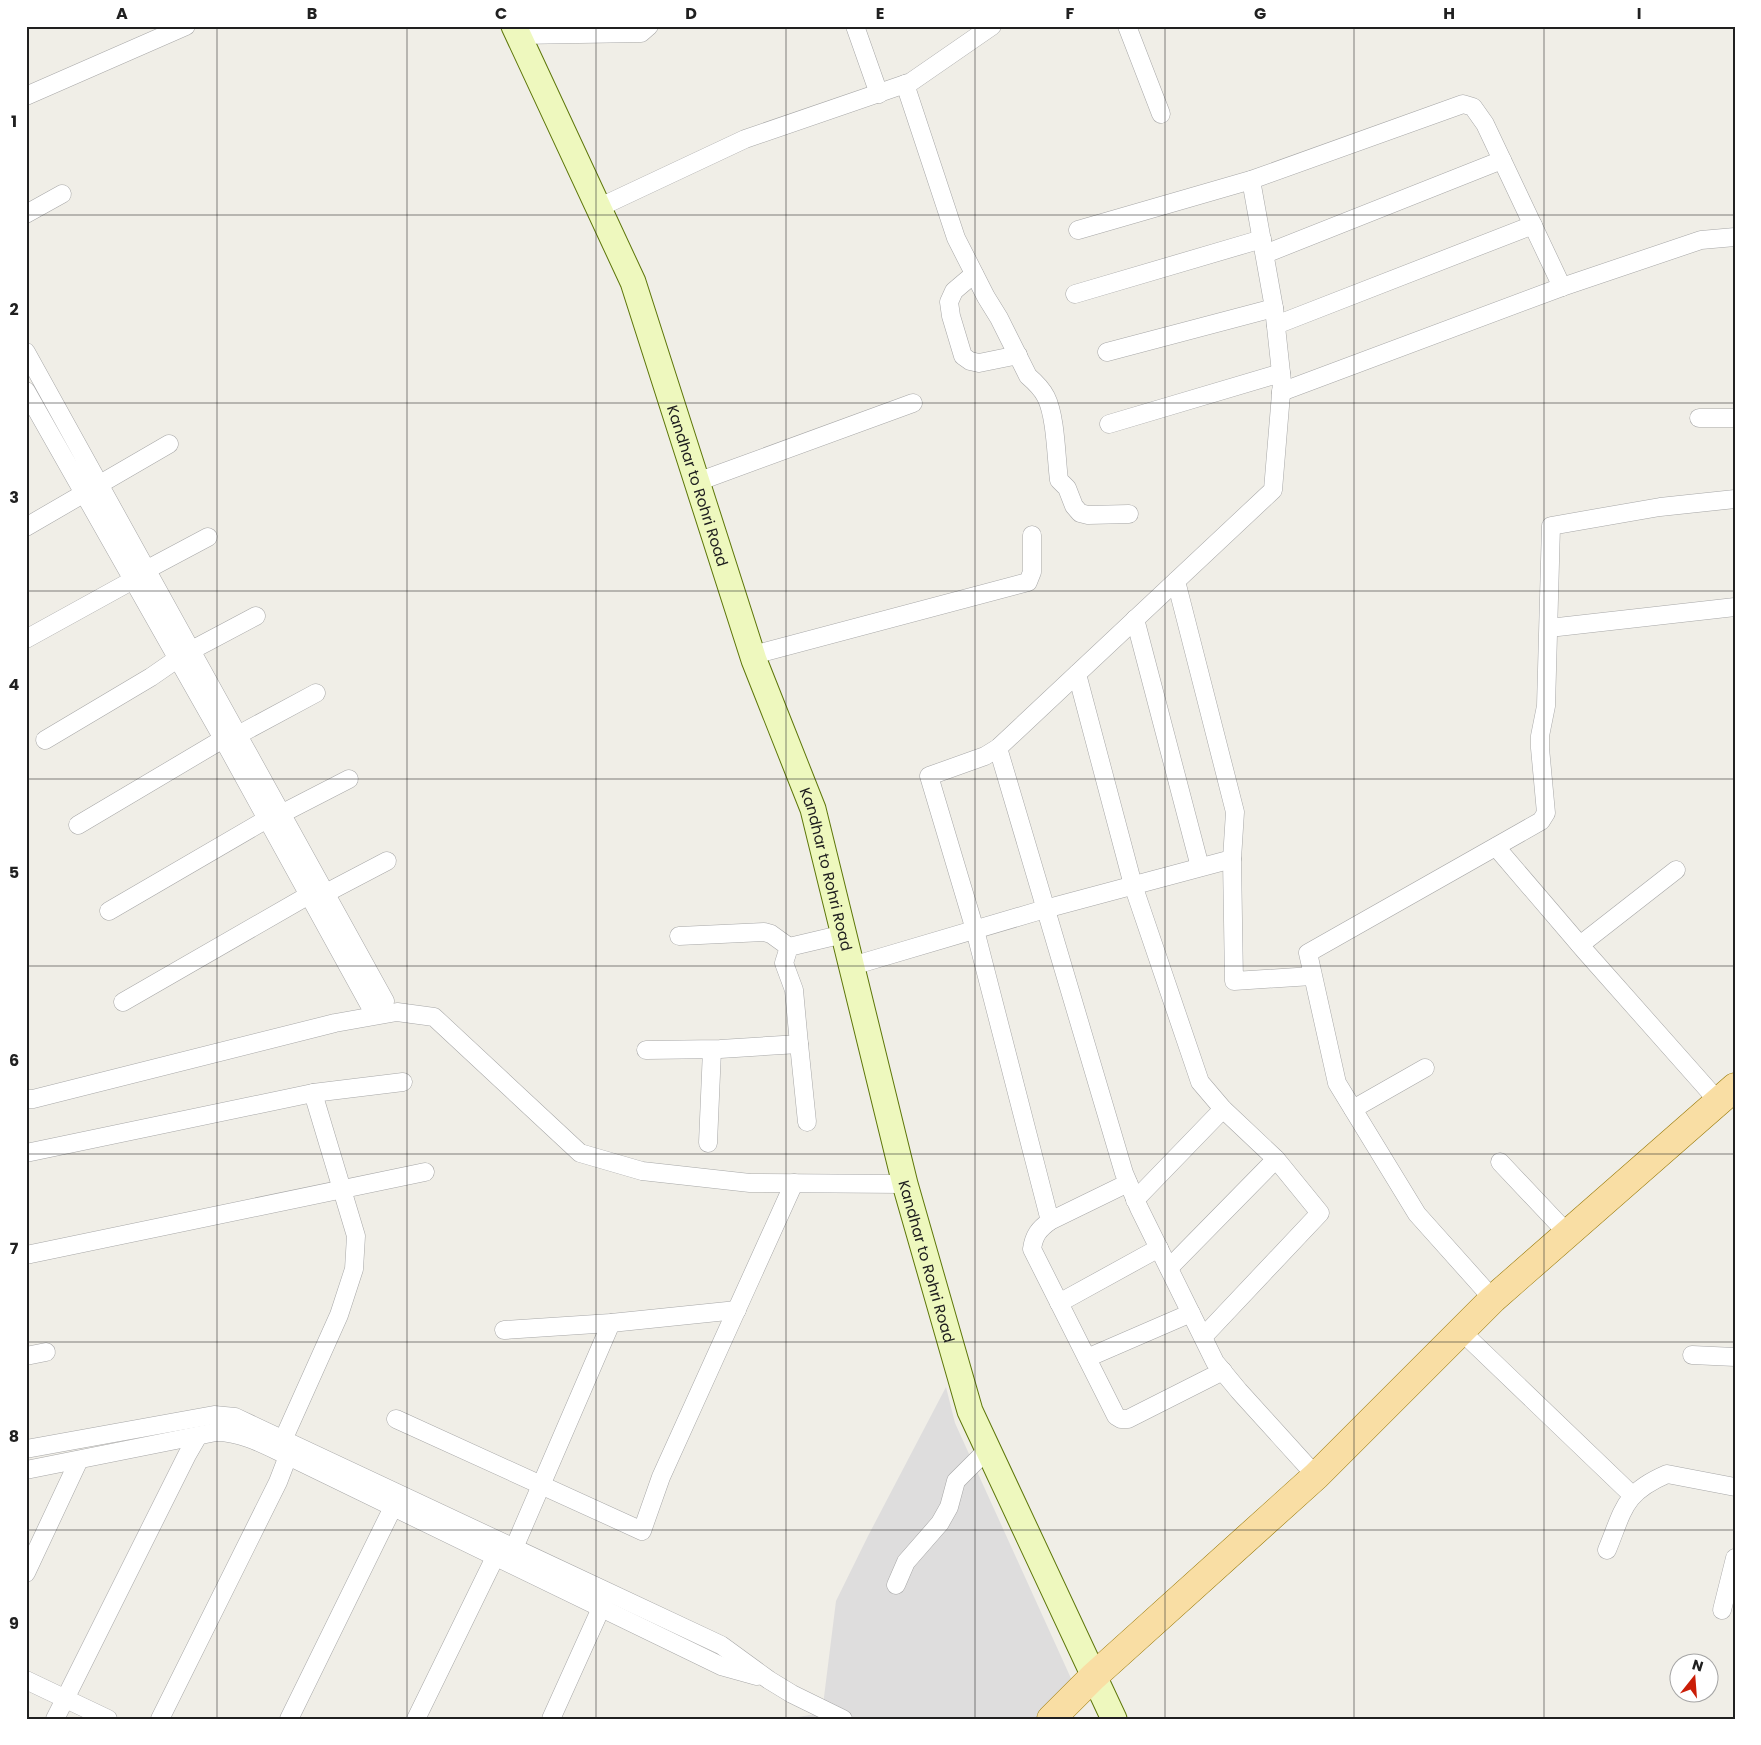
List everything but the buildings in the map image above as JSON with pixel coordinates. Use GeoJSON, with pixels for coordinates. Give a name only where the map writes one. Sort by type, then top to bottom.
{"type":"FeatureCollection","features":[{"type":"Feature","properties":{"kind":"main road"},"geometry":{"type":"LineString","coordinates":[[1051,1719],[1093,1677],[1316,1476],[1492,1299],[1726,1094]]}},
{"type":"Feature","properties":{"kind":"street"},"geometry":{"type":"LineString","coordinates":[[26,96],[186,26]]}},
{"type":"Feature","properties":{"kind":"street"},"geometry":{"type":"LineString","coordinates":[[516,30],[641,33],[649,26]]}},
{"type":"Feature","properties":{"kind":"street"},"geometry":{"type":"LineString","coordinates":[[855,26],[879,94]]}},
{"type":"Feature","properties":{"kind":"street"},"geometry":{"type":"LineString","coordinates":[[598,208],[745,139],[905,84],[992,26]]}},
{"type":"Feature","properties":{"kind":"street"},"geometry":{"type":"LineString","coordinates":[[1127,26],[1161,114]]}},
{"type":"Feature","properties":{"kind":"street","name":"Kandhar to Rohri Road"},"geometry":{"type":"LineString","coordinates":[[516,30],[633,282],[753,655],[813,809],[905,1184],[970,1411],[1114,1719]]}},
{"type":"Feature","properties":{"kind":"street"},"geometry":{"type":"LineString","coordinates":[[905,84],[956,238],[1028,376],[1046,397],[1053,423],[1058,480],[1067,488],[1074,506],[1080,513],[1088,515],[1129,514]]}},
{"type":"Feature","properties":{"kind":"street"},"geometry":{"type":"LineString","coordinates":[[1078,230],[1251,180],[1463,104],[1473,107],[1485,124],[1562,287]]}},
{"type":"Feature","properties":{"kind":"street"},"geometry":{"type":"LineString","coordinates":[[1075,294],[1264,247],[1502,160]]}},
{"type":"Feature","properties":{"kind":"street"},"geometry":{"type":"LineString","coordinates":[[1050,1221],[975,930],[929,776],[985,756],[998,748],[1273,490],[1281,372],[1275,316],[1251,180]]}},
{"type":"Feature","properties":{"kind":"street"},"geometry":{"type":"LineString","coordinates":[[26,214],[62,194]]}},
{"type":"Feature","properties":{"kind":"street"},"geometry":{"type":"LineString","coordinates":[[1107,352],[1275,316],[1533,225]]}},
{"type":"Feature","properties":{"kind":"street"},"geometry":{"type":"LineString","coordinates":[[1281,392],[1562,287],[1701,240],[1735,237]]}},
{"type":"Feature","properties":{"kind":"street"},"geometry":{"type":"LineString","coordinates":[[974,274],[954,292],[949,302],[950,316],[963,356],[970,361],[979,363],[1018,354]]}},
{"type":"Feature","properties":{"kind":"street"},"geometry":{"type":"LineString","coordinates":[[26,352],[91,490],[317,894],[385,1001],[371,1008],[317,894]]}},
{"type":"Feature","properties":{"kind":"street"},"geometry":{"type":"LineString","coordinates":[[1110,424],[1281,372]]}},
{"type":"Feature","properties":{"kind":"street"},"geometry":{"type":"LineString","coordinates":[[26,391],[32,415],[91,490]]}},
{"type":"Feature","properties":{"kind":"street"},"geometry":{"type":"LineString","coordinates":[[697,482],[913,404]]}},
{"type":"Feature","properties":{"kind":"street"},"geometry":{"type":"LineString","coordinates":[[1699,418],[1735,418]]}},
{"type":"Feature","properties":{"kind":"street"},"geometry":{"type":"LineString","coordinates":[[26,527],[169,444]]}},
{"type":"Feature","properties":{"kind":"street"},"geometry":{"type":"LineString","coordinates":[[1492,1299],[1417,1214],[1337,1083],[1308,953],[1541,821],[1546,813],[1540,736],[1546,706],[1551,526],[1660,507],[1735,498]]}},
{"type":"Feature","properties":{"kind":"street"},"geometry":{"type":"LineString","coordinates":[[753,655],[1028,582],[1032,572],[1032,535]]}},
{"type":"Feature","properties":{"kind":"street"},"geometry":{"type":"LineString","coordinates":[[26,639],[208,537]]}},
{"type":"Feature","properties":{"kind":"street"},"geometry":{"type":"LineString","coordinates":[[1176,581],[1235,812],[1232,858],[1234,981],[1312,976]]}},
{"type":"Feature","properties":{"kind":"street"},"geometry":{"type":"LineString","coordinates":[[1548,628],[1735,607]]}},
{"type":"Feature","properties":{"kind":"street"},"geometry":{"type":"LineString","coordinates":[[45,740],[151,677],[184,655],[256,616]]}},
{"type":"Feature","properties":{"kind":"street"},"geometry":{"type":"LineString","coordinates":[[1135,620],[1200,867]]}},
{"type":"Feature","properties":{"kind":"street"},"geometry":{"type":"LineString","coordinates":[[1076,674],[1133,885],[1200,1082],[1223,1109],[1276,1159],[1320,1213],[1203,1337]]}},
{"type":"Feature","properties":{"kind":"street"},"geometry":{"type":"LineString","coordinates":[[78,825],[230,737],[316,693]]}},
{"type":"Feature","properties":{"kind":"street"},"geometry":{"type":"LineString","coordinates":[[998,748],[1121,1163],[1135,1200],[1215,1362],[1316,1476]]}},
{"type":"Feature","properties":{"kind":"street"},"geometry":{"type":"LineString","coordinates":[[109,911],[274,817],[349,779]]}},
{"type":"Feature","properties":{"kind":"street"},"geometry":{"type":"LineString","coordinates":[[1496,847],[1580,945],[1726,1094]]}},
{"type":"Feature","properties":{"kind":"street"},"geometry":{"type":"LineString","coordinates":[[852,966],[1045,909],[1232,858]]}},
{"type":"Feature","properties":{"kind":"street"},"geometry":{"type":"LineString","coordinates":[[123,1002],[317,894],[387,861]]}},
{"type":"Feature","properties":{"kind":"street"},"geometry":{"type":"LineString","coordinates":[[1580,945],[1676,870]]}},
{"type":"Feature","properties":{"kind":"street"},"geometry":{"type":"LineString","coordinates":[[679,936],[764,932],[771,934],[789,947],[844,934]]}},
{"type":"Feature","properties":{"kind":"street"},"geometry":{"type":"LineString","coordinates":[[789,947],[784,963],[794,990],[807,1122]]}},
{"type":"Feature","properties":{"kind":"street"},"geometry":{"type":"LineString","coordinates":[[26,1099],[33,1099],[335,1023],[397,1012],[434,1017],[580,1153],[642,1171],[750,1183],[905,1184]]}},
{"type":"Feature","properties":{"kind":"street"},"geometry":{"type":"LineString","coordinates":[[646,1050],[712,1050],[799,1044]]}},
{"type":"Feature","properties":{"kind":"street"},"geometry":{"type":"LineString","coordinates":[[708,1143],[712,1050]]}},
{"type":"Feature","properties":{"kind":"street"},"geometry":{"type":"LineString","coordinates":[[1353,1109],[1425,1068]]}},
{"type":"Feature","properties":{"kind":"street"},"geometry":{"type":"LineString","coordinates":[[26,1153],[313,1093],[403,1082]]}},
{"type":"Feature","properties":{"kind":"street"},"geometry":{"type":"LineString","coordinates":[[160,1719],[273,1491],[286,1448],[339,1315],[354,1269],[356,1236],[313,1093]]}},
{"type":"Feature","properties":{"kind":"street"},"geometry":{"type":"LineString","coordinates":[[1135,1200],[1223,1109]]}},
{"type":"Feature","properties":{"kind":"street"},"geometry":{"type":"LineString","coordinates":[[1169,1268],[1276,1159]]}},
{"type":"Feature","properties":{"kind":"street"},"geometry":{"type":"LineString","coordinates":[[1500,1162],[1567,1234]]}},
{"type":"Feature","properties":{"kind":"street"},"geometry":{"type":"LineString","coordinates":[[26,1255],[425,1172]]}},
{"type":"Feature","properties":{"kind":"street"},"geometry":{"type":"LineString","coordinates":[[396,1419],[642,1531],[661,1477],[794,1183]]}},
{"type":"Feature","properties":{"kind":"street"},"geometry":{"type":"LineString","coordinates":[[1128,1183],[1050,1221],[1039,1230],[1034,1238],[1032,1249],[1116,1416],[1121,1419],[1128,1419],[1223,1371]]}},
{"type":"Feature","properties":{"kind":"street"},"geometry":{"type":"LineString","coordinates":[[1059,1303],[1159,1248]]}},
{"type":"Feature","properties":{"kind":"street"},"geometry":{"type":"LineString","coordinates":[[504,1330],[611,1323],[737,1310]]}},
{"type":"Feature","properties":{"kind":"street"},"geometry":{"type":"LineString","coordinates":[[1087,1358],[1191,1312]]}},
{"type":"Feature","properties":{"kind":"street"},"geometry":{"type":"LineString","coordinates":[[416,1719],[504,1549],[542,1484],[611,1323]]}},
{"type":"Feature","properties":{"kind":"street"},"geometry":{"type":"LineString","coordinates":[[1461,1331],[1632,1495]]}},
{"type":"Feature","properties":{"kind":"street"},"geometry":{"type":"LineString","coordinates":[[26,1356],[46,1352]]}},
{"type":"Feature","properties":{"kind":"street"},"geometry":{"type":"LineString","coordinates":[[1692,1355],[1735,1357]]}},
{"type":"Feature","properties":{"kind":"street"},"geometry":{"type":"LineString","coordinates":[[26,1448],[214,1414],[235,1417],[286,1448],[504,1549],[605,1600],[721,1645],[769,1680],[792,1694],[843,1719]]}},
{"type":"Feature","properties":{"kind":"street"},"geometry":{"type":"LineString","coordinates":[[26,1470],[216,1432],[230,1432],[286,1448]]}},
{"type":"Feature","properties":{"kind":"street"},"geometry":{"type":"LineString","coordinates":[[55,1719],[198,1436]]}},
{"type":"Feature","properties":{"kind":"street"},"geometry":{"type":"LineString","coordinates":[[896,1585],[906,1562],[940,1523],[949,1507],[956,1481],[988,1449]]}},
{"type":"Feature","properties":{"kind":"street"},"geometry":{"type":"LineString","coordinates":[[26,1574],[80,1460]]}},
{"type":"Feature","properties":{"kind":"street"},"geometry":{"type":"LineString","coordinates":[[1607,1550],[1621,1512],[1632,1495],[1644,1485],[1668,1474],[1735,1487]]}},
{"type":"Feature","properties":{"kind":"street"},"geometry":{"type":"LineString","coordinates":[[289,1719],[397,1500]]}},
{"type":"Feature","properties":{"kind":"street"},"geometry":{"type":"LineString","coordinates":[[1722,1610],[1735,1558]]}},
{"type":"Feature","properties":{"kind":"street"},"geometry":{"type":"LineString","coordinates":[[552,1719],[605,1600]]}},
{"type":"Feature","properties":{"kind":"street"},"geometry":{"type":"LineString","coordinates":[[26,1680],[108,1719]]}},
{"type":"Feature","properties":{"kind":"shaded area"},"geometry":{"type":"Polygon","coordinates":[[[946,1387],[955,1423],[1074,1685],[1042,1719],[786,1719],[822,1713],[836,1601],[946,1387]]]}}]}
